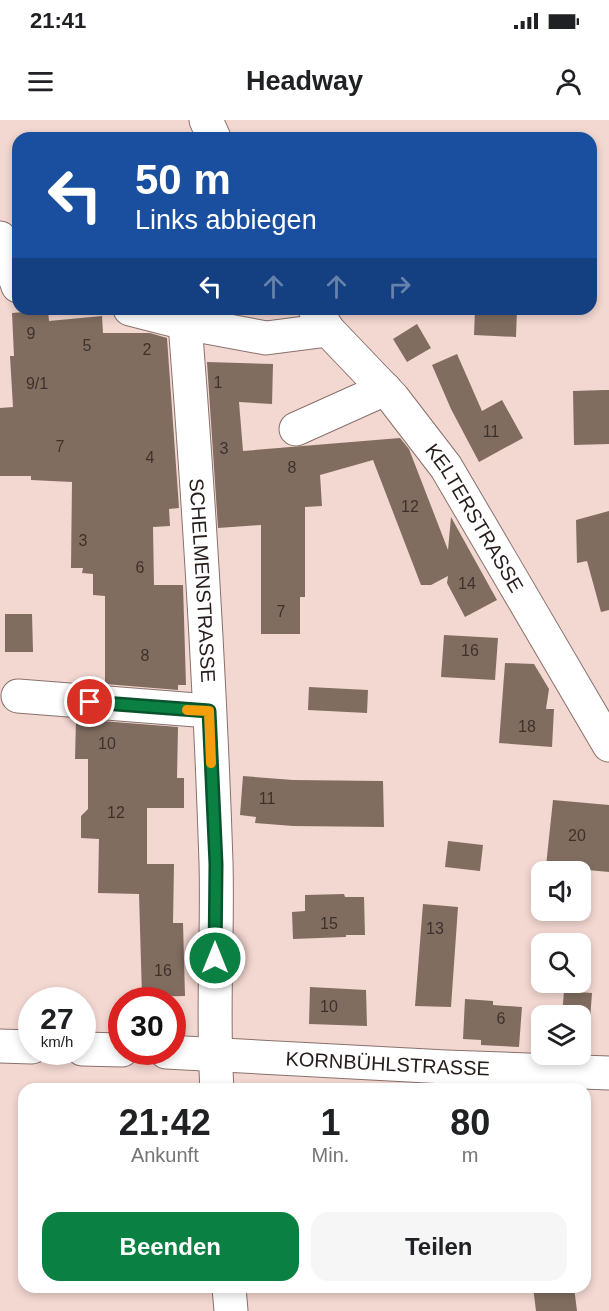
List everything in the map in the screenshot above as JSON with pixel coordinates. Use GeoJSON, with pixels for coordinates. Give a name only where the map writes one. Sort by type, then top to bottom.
{"type":"FeatureCollection","features":[{"type":"Feature","properties":{"kind":"street"},"geometry":{"type":"LineString","coordinates":[[0,238],[12,270]]}},
{"type":"Feature","properties":{"kind":"street"},"geometry":{"type":"LineString","coordinates":[[154,315],[266,338],[321,319]]}},
{"type":"Feature","properties":{"kind":"street","name":"KELTERSTRASSE"},"geometry":{"type":"LineString","coordinates":[[321,319],[386,389],[446,467],[609,745]]}},
{"type":"Feature","properties":{"kind":"street","name":"SCHELMENSTRASSE"},"geometry":{"type":"LineString","coordinates":[[185,323],[194,435],[216,864],[217,1083]]}},
{"type":"Feature","properties":{"kind":"street"},"geometry":{"type":"LineString","coordinates":[[296,429],[386,389]]}},
{"type":"Feature","properties":{"kind":"street"},"geometry":{"type":"LineString","coordinates":[[18,696],[209,711]]}},
{"type":"Feature","properties":{"kind":"street"},"geometry":{"type":"LineString","coordinates":[[0,1046],[18,1047]]}},
{"type":"Feature","properties":{"kind":"street","name":"KORNBÜHLSTRASSE"},"geometry":{"type":"LineString","coordinates":[[186,1052],[215,1053],[446,1078],[609,1073]]}},
{"type":"Feature","properties":{"kind":"street"},"geometry":{"type":"LineString","coordinates":[[230,1293],[231,1311]]}},
{"type":"Feature","properties":{"kind":"building"},"geometry":{"type":"Polygon","coordinates":[[[12,315],[48,315],[49,321],[102,316],[103,333],[150,333],[167,338],[179,508],[169,509],[170,526],[153,527],[154,585],[183,585],[186,685],[178,685],[178,690],[105,684],[105,596],[93,595],[93,574],[82,573],[83,568],[71,568],[72,482],[31,480],[31,476],[0,476],[0,408],[13,407],[10,356],[14,356],[12,315]]]}},
{"type":"Feature","properties":{"kind":"building"},"geometry":{"type":"Polygon","coordinates":[[[475,315],[517,315],[516,337],[474,335],[475,315]]]}},
{"type":"Feature","properties":{"kind":"building"},"geometry":{"type":"Polygon","coordinates":[[[417,324],[431,348],[407,362],[393,339],[417,324]]]}},
{"type":"Feature","properties":{"kind":"building"},"geometry":{"type":"Polygon","coordinates":[[[457,354],[482,411],[502,400],[523,438],[479,462],[451,409],[432,365],[457,354]]]}},
{"type":"Feature","properties":{"kind":"building"},"geometry":{"type":"Polygon","coordinates":[[[207,362],[273,364],[272,404],[239,402],[243,451],[400,438],[409,449],[448,550],[451,517],[497,600],[465,617],[447,583],[448,576],[431,585],[421,585],[373,460],[320,475],[322,506],[305,507],[305,597],[300,597],[300,634],[261,634],[261,525],[218,528],[207,362]]]}},
{"type":"Feature","properties":{"kind":"building"},"geometry":{"type":"Polygon","coordinates":[[[609,390],[609,444],[574,445],[573,391],[609,390]]]}},
{"type":"Feature","properties":{"kind":"building"},"geometry":{"type":"Polygon","coordinates":[[[609,511],[609,610],[601,612],[587,561],[577,563],[576,520],[609,511]]]}},
{"type":"Feature","properties":{"kind":"building"},"geometry":{"type":"Polygon","coordinates":[[[5,614],[32,614],[33,652],[5,652],[5,614]]]}},
{"type":"Feature","properties":{"kind":"building"},"geometry":{"type":"Polygon","coordinates":[[[444,635],[498,638],[495,680],[441,677],[444,635]]]}},
{"type":"Feature","properties":{"kind":"building"},"geometry":{"type":"Polygon","coordinates":[[[505,663],[534,664],[549,689],[546,709],[554,709],[552,747],[499,743],[505,663]]]}},
{"type":"Feature","properties":{"kind":"building"},"geometry":{"type":"Polygon","coordinates":[[[309,687],[368,690],[367,713],[308,710],[309,687]]]}},
{"type":"Feature","properties":{"kind":"building"},"geometry":{"type":"Polygon","coordinates":[[[76,719],[178,727],[177,778],[184,778],[184,808],[147,808],[147,864],[174,864],[173,923],[183,923],[185,987],[142,987],[139,894],[98,893],[99,839],[81,838],[81,816],[88,809],[88,759],[75,759],[76,719]]]}},
{"type":"Feature","properties":{"kind":"building"},"geometry":{"type":"Polygon","coordinates":[[[243,776],[293,780],[383,781],[384,827],[293,826],[255,823],[256,817],[240,815],[243,776]]]}},
{"type":"Feature","properties":{"kind":"building"},"geometry":{"type":"Polygon","coordinates":[[[553,800],[609,805],[609,872],[591,870],[591,861],[547,861],[553,800]]]}},
{"type":"Feature","properties":{"kind":"building"},"geometry":{"type":"Polygon","coordinates":[[[448,841],[483,845],[480,871],[445,867],[448,841]]]}},
{"type":"Feature","properties":{"kind":"building"},"geometry":{"type":"Polygon","coordinates":[[[344,894],[345,897],[364,897],[365,935],[293,939],[292,912],[305,911],[305,895],[344,894]]]}},
{"type":"Feature","properties":{"kind":"building"},"geometry":{"type":"Polygon","coordinates":[[[423,904],[458,907],[451,1007],[415,1006],[423,904]]]}},
{"type":"Feature","properties":{"kind":"building"},"geometry":{"type":"Polygon","coordinates":[[[310,987],[366,990],[367,1026],[309,1024],[310,987]]]}},
{"type":"Feature","properties":{"kind":"building"},"geometry":{"type":"Polygon","coordinates":[[[564,993],[592,993],[591,1006],[563,1005],[564,993]]]}},
{"type":"Feature","properties":{"kind":"building"},"geometry":{"type":"Polygon","coordinates":[[[465,999],[493,1001],[493,1005],[522,1007],[519,1047],[481,1045],[481,1040],[463,1039],[465,999]]]}},
{"type":"Feature","properties":{"kind":"building"},"geometry":{"type":"Polygon","coordinates":[[[534,1293],[575,1293],[577,1311],[536,1311],[534,1293]]]}},
{"type":"Feature","properties":{"kind":"slow traffic"},"geometry":{"type":"LineString","coordinates":[[187,710],[209,711],[211,763]]}},
{"type":"Feature","properties":{"kind":"route"},"geometry":{"type":"LineString","coordinates":[[90,702],[209,711],[216,864],[215,958]]}}]}
